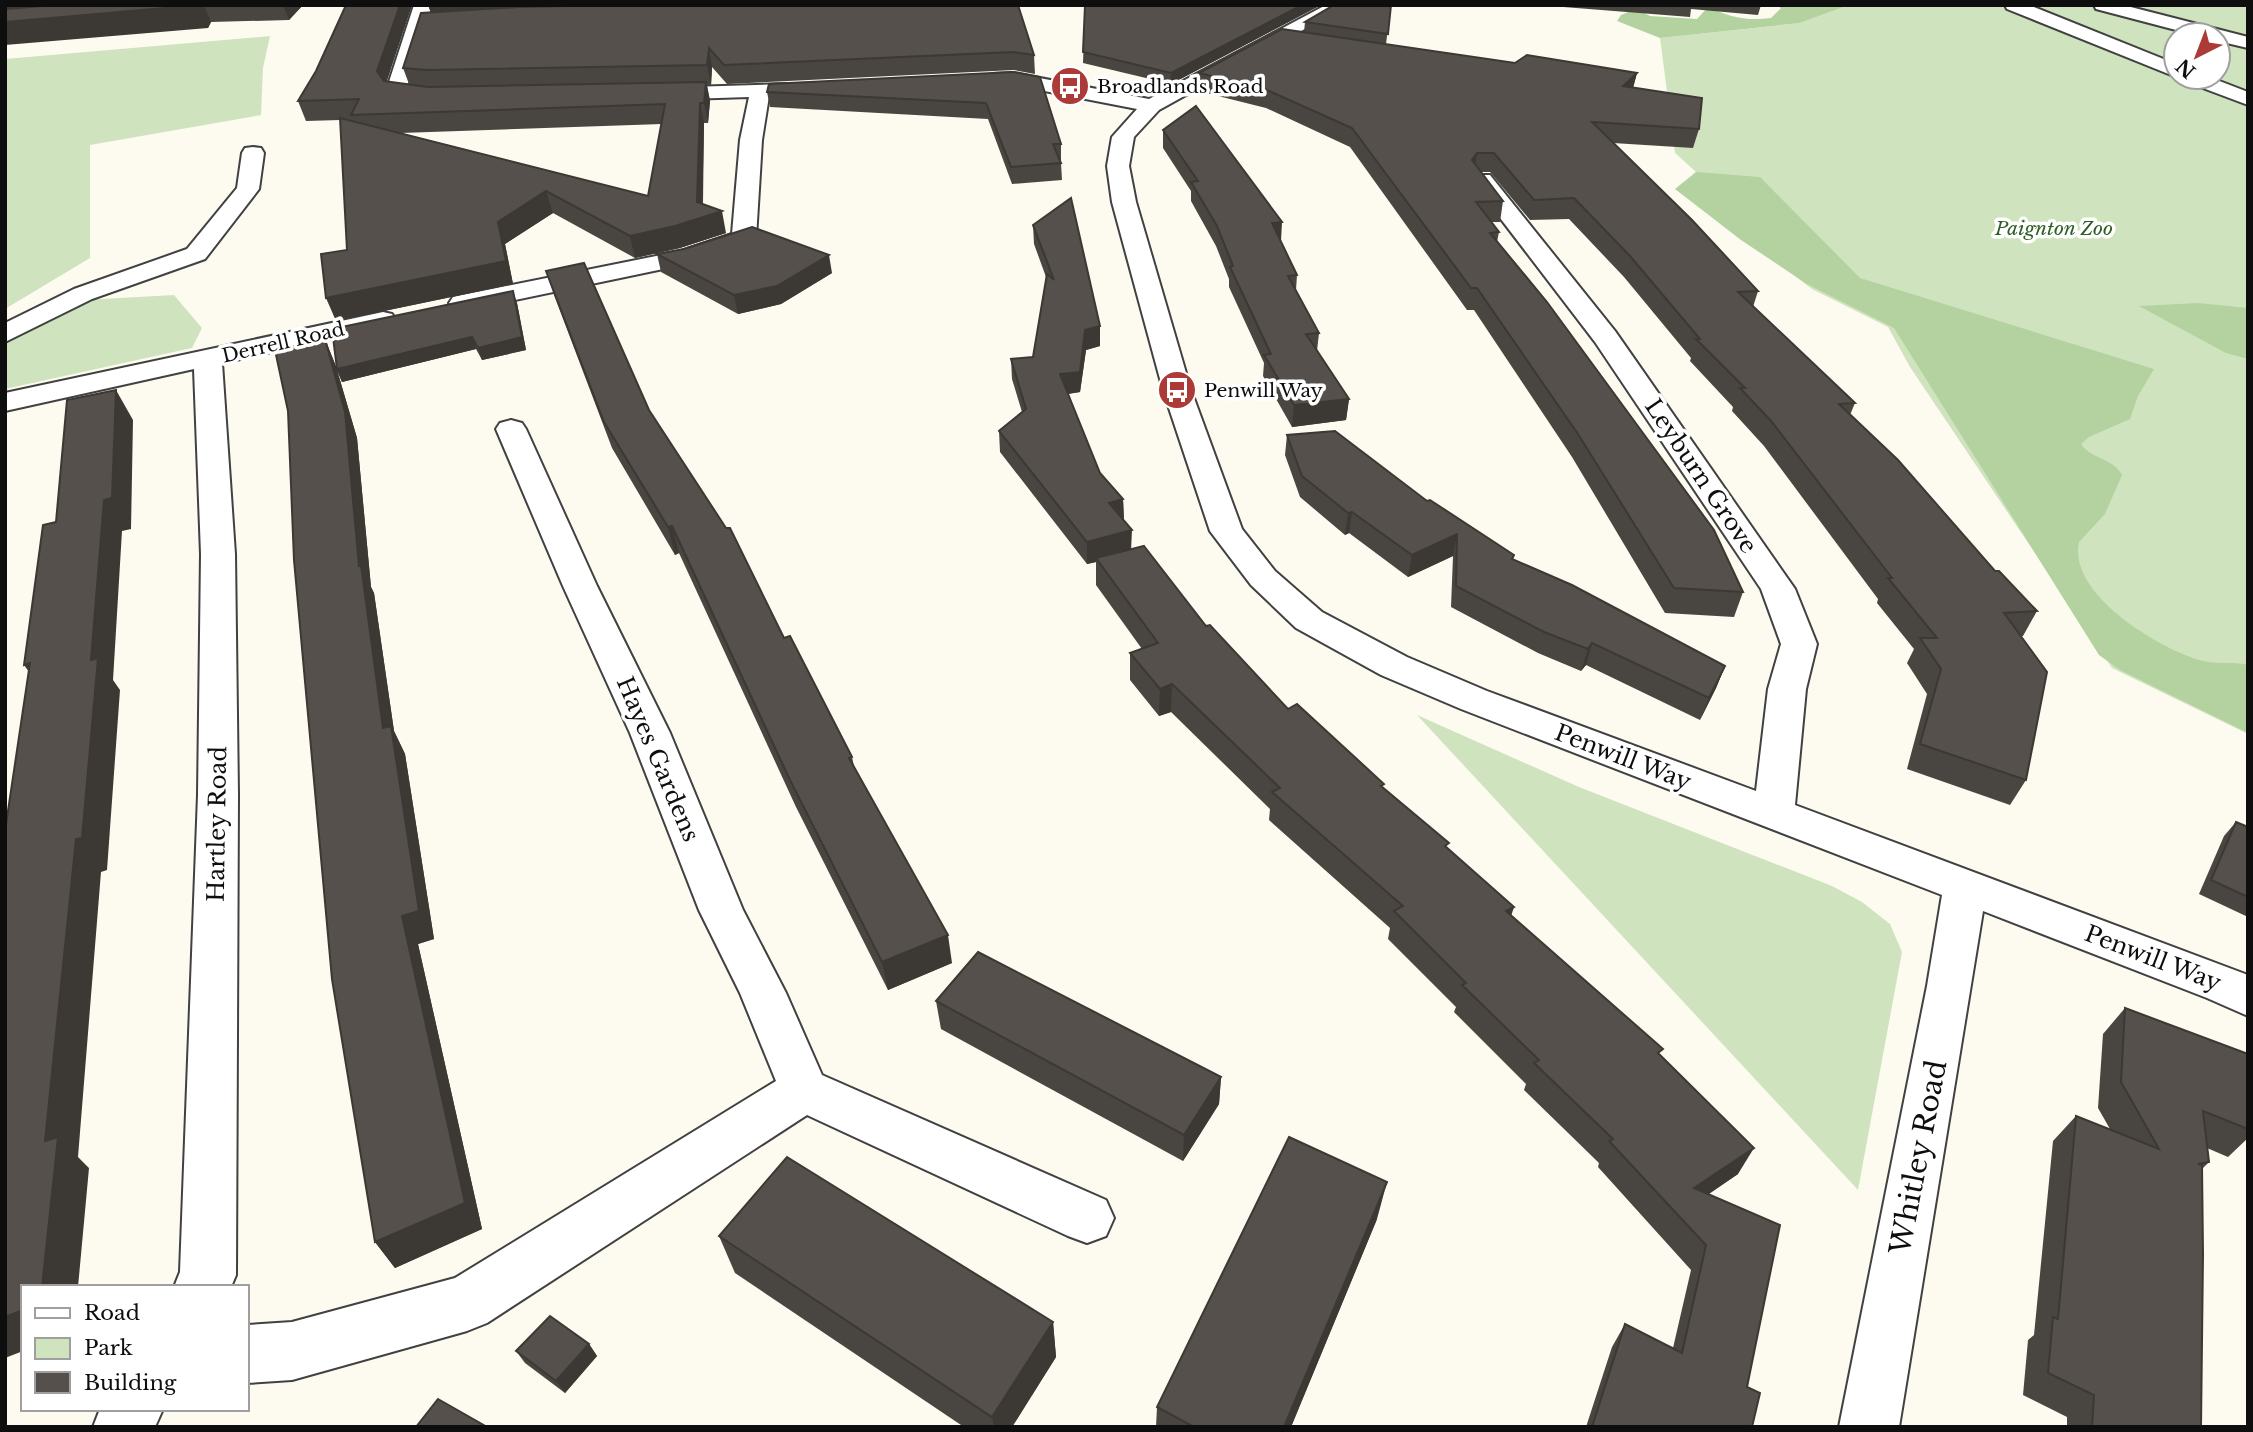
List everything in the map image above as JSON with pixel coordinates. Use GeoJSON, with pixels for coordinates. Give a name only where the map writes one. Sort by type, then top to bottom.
{"type":"FeatureCollection","features":[{"type":"Feature","properties":{"kind":"street"},"geometry":{"type":"LineString","coordinates":[[423,5],[396,91],[434,98],[457,98]]}},
{"type":"Feature","properties":{"kind":"street","name":"Penwill Way"},"geometry":{"type":"LineString","coordinates":[[1340,5],[1293,39],[1152,106],[1134,122],[1123,137],[1118,166],[1124,202],[1177,390],[1226,531],[1263,578],[1309,620],[1394,666],[1474,700],[2224,984],[2248,997]]}},
{"type":"Feature","properties":{"kind":"street"},"geometry":{"type":"LineString","coordinates":[[2013,5],[2162,65]]}},
{"type":"Feature","properties":{"kind":"street"},"geometry":{"type":"LineString","coordinates":[[2027,6],[2033,5]]}},
{"type":"Feature","properties":{"kind":"street"},"geometry":{"type":"LineString","coordinates":[[2102,5],[2163,21]]}},
{"type":"Feature","properties":{"kind":"street"},"geometry":{"type":"LineString","coordinates":[[415,24],[443,22]]}},
{"type":"Feature","properties":{"kind":"street"},"geometry":{"type":"LineString","coordinates":[[978,81],[1014,79],[1152,106]]}},
{"type":"Feature","properties":{"kind":"street"},"geometry":{"type":"LineString","coordinates":[[641,95],[801,90]]}},
{"type":"Feature","properties":{"kind":"street"},"geometry":{"type":"LineString","coordinates":[[443,307],[687,257],[744,238],[751,140],[760,91]]}},
{"type":"Feature","properties":{"kind":"street"},"geometry":{"type":"LineString","coordinates":[[2227,91],[2248,99]]}},
{"type":"Feature","properties":{"kind":"street"},"geometry":{"type":"LineString","coordinates":[[2248,113],[2241,116],[2248,121]]}},
{"type":"Feature","properties":{"kind":"street"},"geometry":{"type":"LineString","coordinates":[[5,334],[83,294],[196,254],[248,190],[253,153]]}},
{"type":"Feature","properties":{"kind":"street","name":"Leyburn Grove"},"geometry":{"type":"LineString","coordinates":[[1482,180],[1605,337],[1778,589],[1799,644],[1787,689],[1773,814]]}},
{"type":"Feature","properties":{"kind":"street","name":"Derrell Road"},"geometry":{"type":"LineString","coordinates":[[5,402],[404,316]]}},
{"type":"Feature","properties":{"kind":"street","name":"Hartley Road"},"geometry":{"type":"LineString","coordinates":[[203,1285],[208,1275],[218,782],[218,554],[208,359]]}},
{"type":"Feature","properties":{"kind":"street","name":"Hayes Gardens"},"geometry":{"type":"LineString","coordinates":[[511,429],[580,586],[650,733],[722,910],[763,993],[804,1090]]}},
{"type":"Feature","properties":{"kind":"street","name":"Whitley Road"},"geometry":{"type":"LineString","coordinates":[[1869,1427],[1950,986],[1965,887]]}},
{"type":"Feature","properties":{"kind":"street"},"geometry":{"type":"LineString","coordinates":[[248,1354],[292,1352],[467,1303],[804,1090],[1087,1218]]}},
{"type":"Feature","properties":{"kind":"street"},"geometry":{"type":"LineString","coordinates":[[123,1427],[132,1411]]}},
{"type":"Feature","properties":{"kind":"green space"},"geometry":{"type":"Polygon","coordinates":[[[1776,5],[1849,5],[1800,23],[1660,38],[1617,21],[1621,15],[1636,9],[1650,16],[1697,19],[1709,6],[1731,16],[1763,19],[1771,18],[1781,8],[1776,5]]]}},
{"type":"Feature","properties":{"kind":"green space","name":"Paignton Zoo"},"geometry":{"type":"Polygon","coordinates":[[[1849,5],[2248,5],[2248,734],[2112,668],[1910,367],[1888,327],[1812,289],[1681,190],[1696,172],[1675,153],[1660,38],[1800,23],[1849,5]]]}},
{"type":"Feature","properties":{"kind":"green space"},"geometry":{"type":"Polygon","coordinates":[[[270,36],[263,68],[261,115],[90,145],[90,258],[5,309],[5,59],[270,36]]]}},
{"type":"Feature","properties":{"kind":"green space"},"geometry":{"type":"Polygon","coordinates":[[[1696,172],[1760,177],[1860,278],[2154,369],[2138,396],[2130,419],[2089,437],[2081,444],[2090,453],[2113,465],[2122,475],[2105,514],[2079,542],[2079,561],[2087,581],[2101,599],[2140,631],[2199,660],[2248,665],[2248,733],[2120,670],[2099,655],[1894,328],[1807,284],[1741,240],[1675,189],[1696,172]]]}},
{"type":"Feature","properties":{"kind":"green space"},"geometry":{"type":"Polygon","coordinates":[[[174,295],[202,328],[192,348],[5,389],[5,340],[83,300],[174,295]]]}},
{"type":"Feature","properties":{"kind":"green space"},"geometry":{"type":"Polygon","coordinates":[[[2198,303],[2248,308],[2248,359],[2226,353],[2139,306],[2198,303]]]}},
{"type":"Feature","properties":{"kind":"green space"},"geometry":{"type":"Polygon","coordinates":[[[1417,715],[1579,787],[1832,886],[1862,902],[1890,924],[1902,952],[1858,1190],[1417,715]]]}},
{"type":"Feature","properties":{"kind":"building"},"geometry":{"type":"Polygon","coordinates":[[[55,5],[199,5],[5,22],[5,9],[55,5]]]}},
{"type":"Feature","properties":{"kind":"building"},"geometry":{"type":"Polygon","coordinates":[[[346,5],[400,5],[377,71],[384,81],[428,87],[706,82],[704,103],[700,103],[697,202],[722,211],[675,226],[630,236],[546,191],[498,222],[506,261],[326,298],[321,254],[347,250],[340,118],[648,196],[665,104],[351,115],[359,99],[298,101],[316,71],[346,5]]]}},
{"type":"Feature","properties":{"kind":"building"},"geometry":{"type":"Polygon","coordinates":[[[619,5],[1018,5],[1034,55],[1013,52],[724,65],[709,48],[707,65],[428,70],[403,68],[421,13],[619,5]]]}},
{"type":"Feature","properties":{"kind":"building"},"geometry":{"type":"Polygon","coordinates":[[[1085,5],[1302,5],[1171,73],[1083,52],[1085,5]]]}},
{"type":"Feature","properties":{"kind":"building"},"geometry":{"type":"Polygon","coordinates":[[[1334,5],[1391,5],[1388,34],[1305,22],[1334,5]]]}},
{"type":"Feature","properties":{"kind":"building"},"geometry":{"type":"Polygon","coordinates":[[[1282,29],[1515,63],[1527,55],[1637,73],[1623,86],[1702,98],[1699,129],[1592,122],[1692,220],[1758,291],[1738,292],[1855,403],[1839,404],[1898,460],[1995,571],[1999,571],[2037,611],[2004,613],[2047,672],[2026,780],[1920,744],[1941,669],[1920,638],[1937,638],[1888,578],[1892,578],[1772,422],[1740,388],[1745,388],[1696,339],[1700,339],[1630,256],[1574,198],[1534,200],[1494,153],[1477,153],[1472,160],[1503,201],[1476,202],[1499,232],[1490,233],[1547,302],[1714,530],[1743,592],[1674,588],[1578,434],[1477,288],[1471,288],[1352,128],[1267,90],[1199,73],[1282,29]]]}},
{"type":"Feature","properties":{"kind":"building"},"geometry":{"type":"Polygon","coordinates":[[[1013,72],[1040,77],[1061,144],[1053,144],[1061,163],[1011,167],[986,103],[767,92],[769,84],[1013,72]]]}},
{"type":"Feature","properties":{"kind":"building"},"geometry":{"type":"Polygon","coordinates":[[[1196,106],[1282,222],[1272,223],[1297,275],[1288,276],[1319,333],[1306,334],[1349,399],[1294,405],[1264,355],[1271,354],[1230,267],[1233,266],[1217,226],[1191,182],[1198,181],[1163,130],[1196,106]]]}},
{"type":"Feature","properties":{"kind":"building"},"geometry":{"type":"Polygon","coordinates":[[[1071,198],[1100,326],[1085,330],[1080,372],[1060,374],[1100,473],[1123,499],[1109,503],[1132,530],[1087,542],[999,431],[1026,409],[1011,359],[1033,357],[1047,274],[1054,280],[1033,225],[1071,198]]]}},
{"type":"Feature","properties":{"kind":"building"},"geometry":{"type":"Polygon","coordinates":[[[752,227],[829,255],[777,286],[734,295],[657,254],[684,249],[752,227]]]}},
{"type":"Feature","properties":{"kind":"building"},"geometry":{"type":"Polygon","coordinates":[[[584,263],[649,410],[726,528],[730,528],[784,638],[790,636],[852,757],[849,758],[948,935],[882,962],[789,778],[672,526],[668,527],[604,422],[546,271],[584,263]]]}},
{"type":"Feature","properties":{"kind":"building"},"geometry":{"type":"Polygon","coordinates":[[[513,291],[522,337],[478,348],[472,337],[337,369],[332,329],[513,291]]]}},
{"type":"Feature","properties":{"kind":"building"},"geometry":{"type":"Polygon","coordinates":[[[325,339],[345,412],[359,566],[361,565],[383,728],[391,726],[419,911],[402,916],[465,1203],[375,1242],[332,979],[294,560],[288,411],[275,350],[325,339]]]}},
{"type":"Feature","properties":{"kind":"building"},"geometry":{"type":"Polygon","coordinates":[[[116,390],[112,498],[104,500],[91,660],[98,658],[82,838],[76,839],[45,1141],[58,1137],[42,1285],[21,1285],[21,1311],[5,1317],[5,831],[30,663],[24,665],[43,525],[56,522],[67,400],[116,390]]]}},
{"type":"Feature","properties":{"kind":"building"},"geometry":{"type":"Polygon","coordinates":[[[1335,431],[1427,501],[1430,500],[1514,555],[1512,559],[1572,585],[1725,666],[1709,698],[1592,643],[1588,649],[1544,632],[1456,586],[1457,534],[1412,555],[1352,512],[1348,513],[1302,476],[1287,435],[1335,431]]]}},
{"type":"Feature","properties":{"kind":"building"},"geometry":{"type":"Polygon","coordinates":[[[1144,546],[1206,626],[1210,625],[1288,709],[1297,704],[1384,784],[1381,786],[1449,843],[1445,846],[1514,907],[1506,911],[1663,1049],[1658,1053],[1754,1148],[1694,1188],[1780,1225],[1747,1387],[1760,1393],[1752,1427],[1592,1427],[1625,1324],[1682,1353],[1706,1245],[1609,1141],[1613,1139],[1534,1063],[1539,1060],[1462,985],[1466,983],[1394,911],[1403,906],[1272,792],[1280,788],[1172,684],[1160,689],[1130,653],[1158,643],[1096,558],[1144,546]]]}},
{"type":"Feature","properties":{"kind":"building"},"geometry":{"type":"Polygon","coordinates":[[[2236,822],[2248,827],[2248,897],[2211,880],[2236,822]]]}},
{"type":"Feature","properties":{"kind":"building"},"geometry":{"type":"Polygon","coordinates":[[[978,952],[1221,1077],[1184,1135],[936,1001],[978,952]]]}},
{"type":"Feature","properties":{"kind":"building"},"geometry":{"type":"Polygon","coordinates":[[[2125,1008],[2248,1054],[2248,1129],[2203,1111],[2209,1162],[2198,1164],[2202,1165],[2201,1427],[2092,1427],[2094,1395],[2048,1373],[2053,1317],[2058,1319],[2076,1116],[2159,1149],[2121,1082],[2125,1008]]]}},
{"type":"Feature","properties":{"kind":"building"},"geometry":{"type":"Polygon","coordinates":[[[1289,1137],[1387,1182],[1284,1427],[1194,1427],[1157,1407],[1289,1137]]]}},
{"type":"Feature","properties":{"kind":"building"},"geometry":{"type":"Polygon","coordinates":[[[787,1157],[1053,1322],[992,1417],[719,1236],[787,1157]]]}},
{"type":"Feature","properties":{"kind":"building"},"geometry":{"type":"Polygon","coordinates":[[[550,1316],[589,1344],[556,1381],[516,1351],[550,1316]]]}},
{"type":"Feature","properties":{"kind":"building"},"geometry":{"type":"Polygon","coordinates":[[[438,1399],[487,1427],[416,1427],[438,1399]]]}},
{"type":"Feature","properties":{"kind":"place","name":"Broadlands Road"},"geometry":{"type":"Point","coordinates":[1070,86]}},
{"type":"Feature","properties":{"kind":"place","name":"Penwill Way"},"geometry":{"type":"Point","coordinates":[1177,390]}}]}
